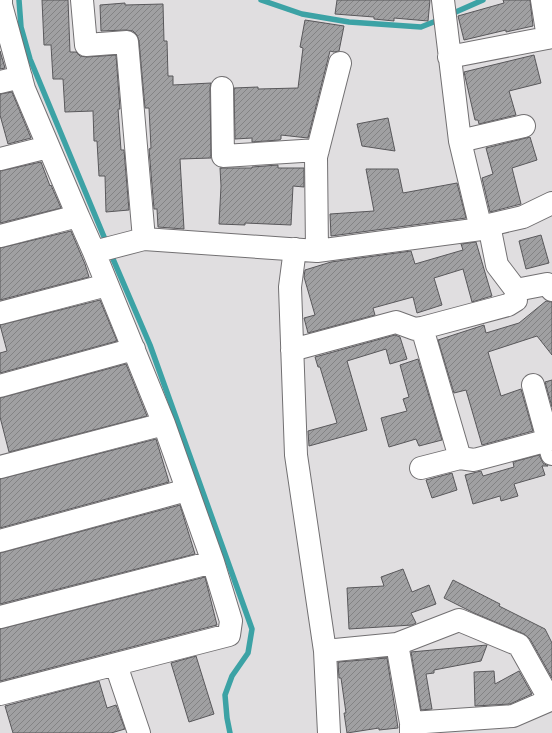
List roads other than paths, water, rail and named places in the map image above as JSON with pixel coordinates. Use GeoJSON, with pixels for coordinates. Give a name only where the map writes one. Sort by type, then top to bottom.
{"type":"FeatureCollection","features":[{"type":"Feature","properties":{"kind":"street"},"geometry":{"type":"LineString","coordinates":[[82,0],[86,45],[127,42],[144,240]]}},
{"type":"Feature","properties":{"kind":"street"},"geometry":{"type":"LineString","coordinates":[[292,350],[396,322],[415,329],[422,328],[508,305],[516,300],[516,290],[497,265],[460,141],[443,0]]}},
{"type":"Feature","properties":{"kind":"street"},"geometry":{"type":"LineString","coordinates":[[449,57],[550,38],[542,0]]}},
{"type":"Feature","properties":{"kind":"street"},"geometry":{"type":"LineString","coordinates":[[0,694],[229,635],[231,621],[213,562],[164,424],[107,286],[104,249],[78,216],[48,147],[24,89],[1,4]]}},
{"type":"Feature","properties":{"kind":"street"},"geometry":{"type":"LineString","coordinates":[[317,251],[316,157],[340,63]]}},
{"type":"Feature","properties":{"kind":"street"},"geometry":{"type":"LineString","coordinates":[[0,82],[21,77]]}},
{"type":"Feature","properties":{"kind":"street"},"geometry":{"type":"LineString","coordinates":[[222,88],[223,156],[318,150]]}},
{"type":"Feature","properties":{"kind":"street"},"geometry":{"type":"LineString","coordinates":[[460,141],[524,126]]}},
{"type":"Feature","properties":{"kind":"street"},"geometry":{"type":"LineString","coordinates":[[0,159],[48,147]]}},
{"type":"Feature","properties":{"kind":"street"},"geometry":{"type":"LineString","coordinates":[[104,249],[144,240],[317,251],[485,227],[523,217],[552,203]]}},
{"type":"Feature","properties":{"kind":"street"},"geometry":{"type":"LineString","coordinates":[[0,236],[78,216]]}},
{"type":"Feature","properties":{"kind":"street"},"geometry":{"type":"LineString","coordinates":[[295,249],[290,287],[296,455],[325,651],[329,733]]}},
{"type":"Feature","properties":{"kind":"street"},"geometry":{"type":"LineString","coordinates":[[516,290],[547,284],[552,290]]}},
{"type":"Feature","properties":{"kind":"street"},"geometry":{"type":"LineString","coordinates":[[0,313],[107,286]]}},
{"type":"Feature","properties":{"kind":"street"},"geometry":{"type":"LineString","coordinates":[[422,328],[460,458]]}},
{"type":"Feature","properties":{"kind":"street"},"geometry":{"type":"LineString","coordinates":[[0,386],[134,350]]}},
{"type":"Feature","properties":{"kind":"street"},"geometry":{"type":"LineString","coordinates":[[421,468],[460,458],[474,460],[551,445],[533,385]]}},
{"type":"Feature","properties":{"kind":"street"},"geometry":{"type":"LineString","coordinates":[[0,467],[164,424]]}},
{"type":"Feature","properties":{"kind":"street"},"geometry":{"type":"LineString","coordinates":[[0,540],[187,490]]}},
{"type":"Feature","properties":{"kind":"street"},"geometry":{"type":"LineString","coordinates":[[0,617],[213,562]]}},
{"type":"Feature","properties":{"kind":"street"},"geometry":{"type":"LineString","coordinates":[[325,651],[397,644],[459,620],[519,645],[550,700],[543,710],[513,716],[411,728],[397,644]]}},
{"type":"Feature","properties":{"kind":"street"},"geometry":{"type":"LineString","coordinates":[[116,665],[139,733]]}},
{"type":"Feature","properties":{"kind":"waterway"},"geometry":{"type":"LineString","coordinates":[[19,0],[21,27],[30,59],[107,244]]}},
{"type":"Feature","properties":{"kind":"waterway"},"geometry":{"type":"LineString","coordinates":[[261,0],[302,14],[349,22],[421,27],[441,19]]}},
{"type":"Feature","properties":{"kind":"waterway"},"geometry":{"type":"LineString","coordinates":[[449,15],[483,0]]}},
{"type":"Feature","properties":{"kind":"waterway"},"geometry":{"type":"LineString","coordinates":[[110,252],[150,345],[252,629],[248,653],[232,676],[225,695],[230,733]]}}]}
